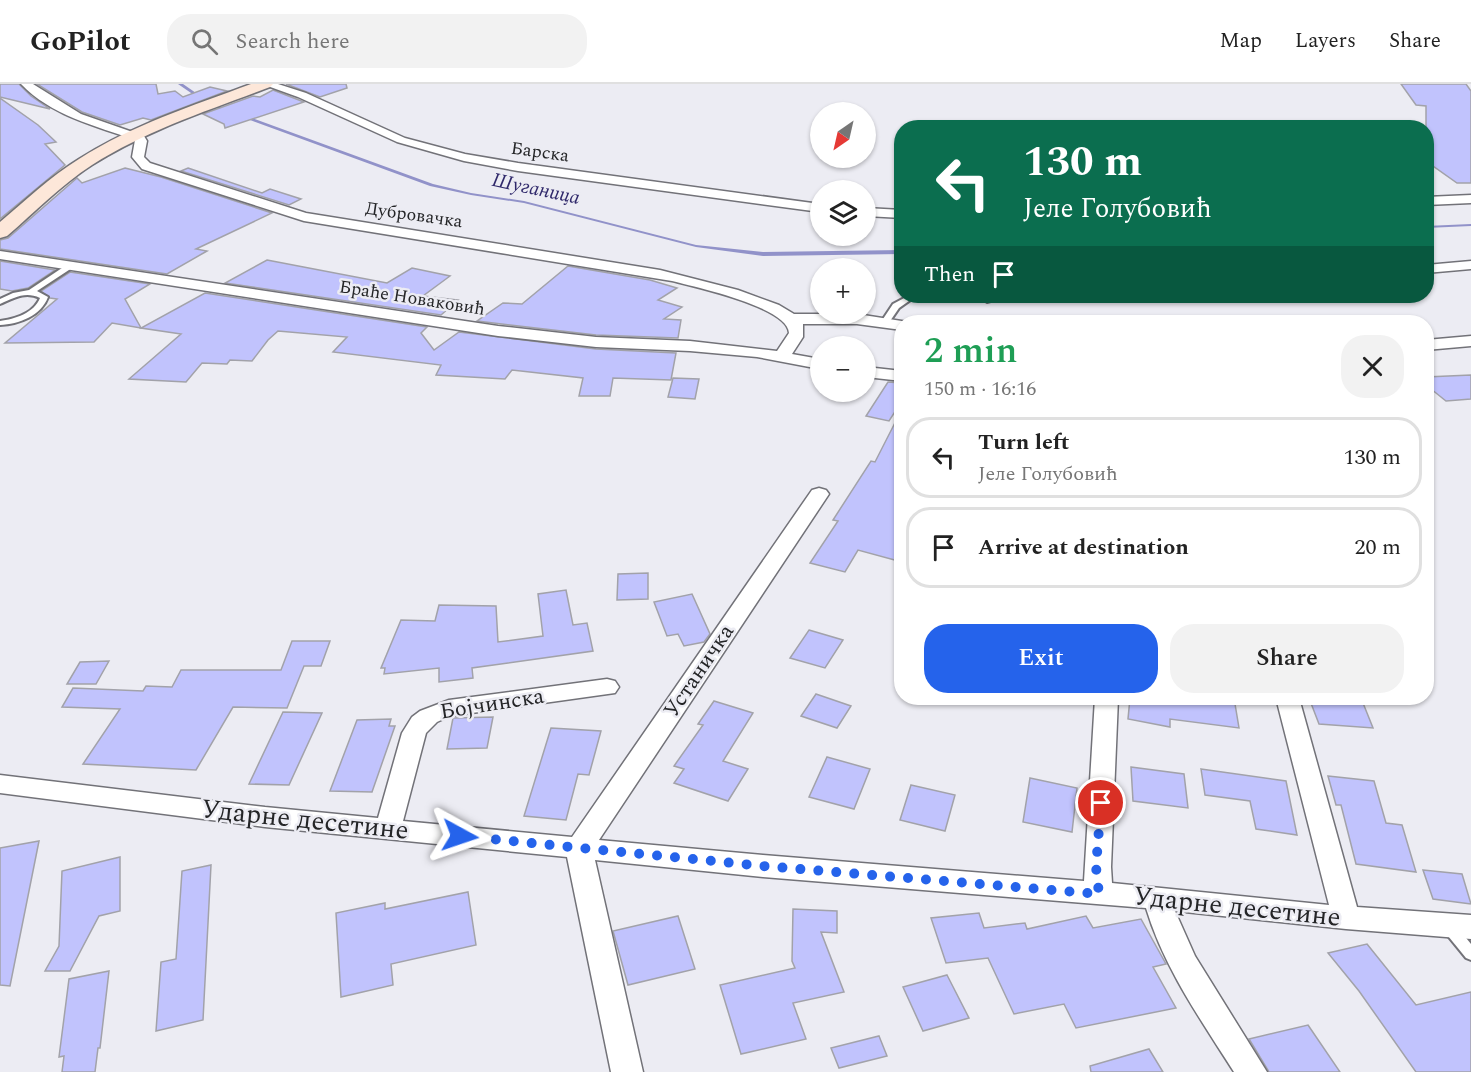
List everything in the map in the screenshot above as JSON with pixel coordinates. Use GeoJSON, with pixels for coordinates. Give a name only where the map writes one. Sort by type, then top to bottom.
{"type":"FeatureCollection","features":[{"type":"Feature","properties":{"kind":"main road"},"geometry":{"type":"LineString","coordinates":[[0,232],[97,154],[134,136],[266,84]]}},
{"type":"Feature","properties":{"kind":"street"},"geometry":{"type":"LineString","coordinates":[[26,84],[70,114],[134,136]]}},
{"type":"Feature","properties":{"kind":"street","name":"Барска"},"geometry":{"type":"LineString","coordinates":[[266,84],[302,95],[401,140],[464,157],[518,167],[810,207]]}},
{"type":"Feature","properties":{"kind":"street","name":"Дубровачка"},"geometry":{"type":"LineString","coordinates":[[134,136],[141,140],[138,157],[146,166],[284,212],[347,225],[417,234],[683,278],[773,308],[791,319]]}},
{"type":"Feature","properties":{"kind":"street"},"geometry":{"type":"LineString","coordinates":[[1434,201],[1471,199]]}},
{"type":"Feature","properties":{"kind":"street"},"geometry":{"type":"LineString","coordinates":[[876,213],[894,214]]}},
{"type":"Feature","properties":{"kind":"street","name":"Браће Новаковић"},"geometry":{"type":"LineString","coordinates":[[0,255],[498,331],[596,342],[690,346],[781,356],[810,362]]}},
{"type":"Feature","properties":{"kind":"street"},"geometry":{"type":"LineString","coordinates":[[1434,268],[1471,265]]}},
{"type":"Feature","properties":{"kind":"street"},"geometry":{"type":"LineString","coordinates":[[791,319],[818,317],[894,324]]}},
{"type":"Feature","properties":{"kind":"street"},"geometry":{"type":"LineString","coordinates":[[781,356],[796,334],[796,326],[791,319]]}},
{"type":"Feature","properties":{"kind":"street"},"geometry":{"type":"LineString","coordinates":[[1434,344],[1471,341]]}},
{"type":"Feature","properties":{"kind":"street"},"geometry":{"type":"LineString","coordinates":[[876,373],[894,375]]}},
{"type":"Feature","properties":{"kind":"street","name":"Устаничка"},"geometry":{"type":"LineString","coordinates":[[579,848],[819,494]]}},
{"type":"Feature","properties":{"kind":"street","name":"Бојчинска"},"geometry":{"type":"LineString","coordinates":[[388,829],[414,733],[422,720],[432,713],[449,708],[607,687]]}},
{"type":"Feature","properties":{"kind":"street"},"geometry":{"type":"LineString","coordinates":[[1099,894],[1096,867],[1107,705]]}},
{"type":"Feature","properties":{"kind":"street"},"geometry":{"type":"LineString","coordinates":[[1290,705],[1346,918]]}},
{"type":"Feature","properties":{"kind":"street","name":"Ударне десетине"},"geometry":{"type":"LineString","coordinates":[[0,784],[161,805],[579,848],[1460,927]]}},
{"type":"Feature","properties":{"kind":"street"},"geometry":{"type":"LineString","coordinates":[[579,848],[627,1072]]}},
{"type":"Feature","properties":{"kind":"street"},"geometry":{"type":"LineString","coordinates":[[1156,898],[1161,917],[1178,952],[1251,1072]]}},
{"type":"Feature","properties":{"kind":"lane"},"geometry":{"type":"LineString","coordinates":[[0,302],[10,296],[30,292],[70,266]]}},
{"type":"Feature","properties":{"kind":"lane"},"geometry":{"type":"LineString","coordinates":[[0,323],[23,317],[44,300],[42,295],[30,292]]}},
{"type":"Feature","properties":{"kind":"lane"},"geometry":{"type":"LineString","coordinates":[[885,322],[901,303]]}},
{"type":"Feature","properties":{"kind":"lane"},"geometry":{"type":"LineString","coordinates":[[1460,927],[1471,954]]}},
{"type":"Feature","properties":{"kind":"building"},"geometry":{"type":"Polygon","coordinates":[[[0,84],[19,84],[31,96],[50,109],[0,97],[0,84]]]}},
{"type":"Feature","properties":{"kind":"building"},"geometry":{"type":"Polygon","coordinates":[[[37,84],[156,84],[158,94],[175,91],[183,97],[210,87],[227,91],[151,120],[143,118],[120,125],[82,112],[37,84]]]}},
{"type":"Feature","properties":{"kind":"building"},"geometry":{"type":"Polygon","coordinates":[[[286,84],[346,84],[347,88],[320,97],[286,84]]]}},
{"type":"Feature","properties":{"kind":"building"},"geometry":{"type":"Polygon","coordinates":[[[1401,84],[1466,84],[1471,91],[1471,183],[1457,183],[1434,167],[1434,120],[1426,120],[1426,106],[1416,105],[1401,84]]]}},
{"type":"Feature","properties":{"kind":"building"},"geometry":{"type":"Polygon","coordinates":[[[273,90],[304,102],[225,128],[224,124],[203,114],[253,96],[260,97],[273,90]]]}},
{"type":"Feature","properties":{"kind":"building"},"geometry":{"type":"Polygon","coordinates":[[[0,98],[38,125],[56,142],[45,144],[65,165],[0,219],[0,98]]]}},
{"type":"Feature","properties":{"kind":"building"},"geometry":{"type":"Polygon","coordinates":[[[125,168],[161,177],[272,213],[196,249],[207,251],[167,274],[0,249],[0,240],[8,238],[77,178],[82,183],[125,168]]]}},
{"type":"Feature","properties":{"kind":"building"},"geometry":{"type":"Polygon","coordinates":[[[188,168],[262,193],[270,189],[301,199],[289,205],[181,171],[188,168]]]}},
{"type":"Feature","properties":{"kind":"building"},"geometry":{"type":"Polygon","coordinates":[[[267,260],[387,283],[412,268],[450,276],[423,296],[458,300],[441,315],[225,283],[267,260]]]}},
{"type":"Feature","properties":{"kind":"building"},"geometry":{"type":"Polygon","coordinates":[[[0,261],[55,270],[28,288],[12,291],[0,289],[0,261]]]}},
{"type":"Feature","properties":{"kind":"building"},"geometry":{"type":"Polygon","coordinates":[[[568,266],[650,280],[677,288],[658,300],[682,307],[664,319],[681,320],[678,338],[596,335],[477,321],[503,303],[522,304],[568,266]]]}},
{"type":"Feature","properties":{"kind":"building"},"geometry":{"type":"Polygon","coordinates":[[[70,272],[150,284],[125,299],[141,328],[112,323],[94,342],[5,343],[57,299],[50,298],[41,291],[70,272]]]}},
{"type":"Feature","properties":{"kind":"building"},"geometry":{"type":"Polygon","coordinates":[[[205,293],[427,327],[421,333],[434,350],[459,332],[596,349],[676,353],[671,380],[613,378],[610,396],[579,396],[583,378],[512,370],[505,379],[436,375],[441,365],[333,352],[347,337],[278,331],[252,361],[230,360],[227,364],[202,363],[186,382],[129,379],[181,334],[141,328],[205,293]]]}},
{"type":"Feature","properties":{"kind":"building"},"geometry":{"type":"Polygon","coordinates":[[[1471,375],[1471,399],[1446,401],[1434,391],[1434,377],[1471,375]]]}},
{"type":"Feature","properties":{"kind":"building"},"geometry":{"type":"Polygon","coordinates":[[[673,378],[699,379],[695,399],[668,397],[673,378]]]}},
{"type":"Feature","properties":{"kind":"building"},"geometry":{"type":"Polygon","coordinates":[[[888,382],[894,382],[894,413],[889,421],[866,416],[888,382]]]}},
{"type":"Feature","properties":{"kind":"building"},"geometry":{"type":"Polygon","coordinates":[[[894,425],[894,560],[858,550],[845,572],[810,563],[838,521],[833,520],[871,461],[875,462],[894,425]]]}},
{"type":"Feature","properties":{"kind":"building"},"geometry":{"type":"Polygon","coordinates":[[[648,573],[648,599],[617,600],[618,574],[648,573]]]}},
{"type":"Feature","properties":{"kind":"building"},"geometry":{"type":"Polygon","coordinates":[[[566,590],[573,625],[587,623],[593,651],[472,668],[473,678],[439,682],[439,668],[384,674],[385,668],[381,668],[401,620],[435,621],[439,605],[496,606],[498,642],[543,636],[538,594],[566,590]]]}},
{"type":"Feature","properties":{"kind":"building"},"geometry":{"type":"Polygon","coordinates":[[[692,594],[710,634],[704,642],[684,646],[678,634],[667,636],[654,602],[692,594]]]}},
{"type":"Feature","properties":{"kind":"building"},"geometry":{"type":"Polygon","coordinates":[[[809,630],[843,640],[825,668],[790,658],[809,630]]]}},
{"type":"Feature","properties":{"kind":"building"},"geometry":{"type":"Polygon","coordinates":[[[292,641],[330,641],[321,666],[304,666],[287,708],[233,707],[196,770],[83,764],[120,709],[62,707],[73,688],[143,691],[146,686],[172,687],[181,670],[281,670],[292,641]]]}},
{"type":"Feature","properties":{"kind":"building"},"geometry":{"type":"Polygon","coordinates":[[[109,661],[96,684],[67,684],[80,662],[109,661]]]}},
{"type":"Feature","properties":{"kind":"building"},"geometry":{"type":"Polygon","coordinates":[[[816,694],[851,706],[837,728],[801,716],[816,694]]]}},
{"type":"Feature","properties":{"kind":"building"},"geometry":{"type":"Polygon","coordinates":[[[714,701],[753,713],[723,761],[748,769],[728,801],[674,783],[684,769],[674,766],[703,725],[698,724],[714,701]]]}},
{"type":"Feature","properties":{"kind":"building"},"geometry":{"type":"Polygon","coordinates":[[[1129,705],[1235,705],[1239,728],[1170,719],[1170,727],[1128,719],[1129,705]]]}},
{"type":"Feature","properties":{"kind":"building"},"geometry":{"type":"Polygon","coordinates":[[[1312,705],[1364,705],[1373,728],[1319,724],[1312,705]]]}},
{"type":"Feature","properties":{"kind":"building"},"geometry":{"type":"Polygon","coordinates":[[[283,712],[322,713],[289,785],[249,784],[283,712]]]}},
{"type":"Feature","properties":{"kind":"building"},"geometry":{"type":"Polygon","coordinates":[[[493,717],[487,748],[447,749],[453,718],[493,717]]]}},
{"type":"Feature","properties":{"kind":"building"},"geometry":{"type":"Polygon","coordinates":[[[391,719],[389,726],[395,726],[372,792],[330,791],[357,720],[391,719]]]}},
{"type":"Feature","properties":{"kind":"building"},"geometry":{"type":"Polygon","coordinates":[[[551,728],[601,731],[589,775],[578,774],[566,820],[524,816],[551,728]]]}},
{"type":"Feature","properties":{"kind":"building"},"geometry":{"type":"Polygon","coordinates":[[[827,757],[870,769],[854,809],[809,797],[827,757]]]}},
{"type":"Feature","properties":{"kind":"building"},"geometry":{"type":"Polygon","coordinates":[[[1131,767],[1184,774],[1188,808],[1133,801],[1131,767]]]}},
{"type":"Feature","properties":{"kind":"building"},"geometry":{"type":"Polygon","coordinates":[[[1201,769],[1286,781],[1297,835],[1256,829],[1250,801],[1205,795],[1201,769]]]}},
{"type":"Feature","properties":{"kind":"building"},"geometry":{"type":"Polygon","coordinates":[[[1328,776],[1374,781],[1386,823],[1402,825],[1416,872],[1356,864],[1341,805],[1336,805],[1328,776]]]}},
{"type":"Feature","properties":{"kind":"building"},"geometry":{"type":"Polygon","coordinates":[[[1030,778],[1077,788],[1072,832],[1023,822],[1030,778]]]}},
{"type":"Feature","properties":{"kind":"building"},"geometry":{"type":"Polygon","coordinates":[[[911,785],[955,795],[945,831],[900,820],[911,785]]]}},
{"type":"Feature","properties":{"kind":"building"},"geometry":{"type":"Polygon","coordinates":[[[39,841],[10,986],[0,985],[0,848],[39,841]]]}},
{"type":"Feature","properties":{"kind":"building"},"geometry":{"type":"Polygon","coordinates":[[[120,857],[120,911],[99,916],[70,971],[45,971],[59,946],[62,871],[120,857]]]}},
{"type":"Feature","properties":{"kind":"building"},"geometry":{"type":"Polygon","coordinates":[[[211,865],[203,1020],[156,1031],[161,962],[176,959],[182,871],[211,865]]]}},
{"type":"Feature","properties":{"kind":"building"},"geometry":{"type":"Polygon","coordinates":[[[1423,870],[1462,874],[1471,904],[1433,899],[1423,870]]]}},
{"type":"Feature","properties":{"kind":"building"},"geometry":{"type":"Polygon","coordinates":[[[468,892],[476,945],[391,964],[393,985],[341,997],[336,913],[385,903],[385,909],[468,892]]]}},
{"type":"Feature","properties":{"kind":"building"},"geometry":{"type":"Polygon","coordinates":[[[793,909],[837,911],[837,933],[821,932],[844,992],[793,1003],[806,1039],[741,1054],[720,985],[795,968],[792,961],[793,909]]]}},
{"type":"Feature","properties":{"kind":"building"},"geometry":{"type":"Polygon","coordinates":[[[979,913],[984,928],[1025,923],[1027,929],[1086,916],[1093,928],[1141,919],[1166,964],[1153,967],[1176,1008],[1076,1028],[1064,1004],[1014,1014],[988,958],[946,963],[931,918],[979,913]]]}},
{"type":"Feature","properties":{"kind":"building"},"geometry":{"type":"Polygon","coordinates":[[[678,916],[695,969],[628,985],[613,931],[678,916]]]}},
{"type":"Feature","properties":{"kind":"building"},"geometry":{"type":"Polygon","coordinates":[[[1367,944],[1416,1005],[1471,992],[1471,1072],[1416,1072],[1359,991],[1328,953],[1367,944]]]}},
{"type":"Feature","properties":{"kind":"building"},"geometry":{"type":"Polygon","coordinates":[[[109,971],[95,1072],[62,1072],[64,1056],[59,1057],[69,979],[109,971]]]}},
{"type":"Feature","properties":{"kind":"building"},"geometry":{"type":"Polygon","coordinates":[[[947,975],[969,1018],[923,1031],[903,987],[947,975]]]}},
{"type":"Feature","properties":{"kind":"building"},"geometry":{"type":"Polygon","coordinates":[[[1308,1025],[1340,1072],[1269,1072],[1249,1039],[1308,1025]]]}},
{"type":"Feature","properties":{"kind":"building"},"geometry":{"type":"Polygon","coordinates":[[[879,1036],[887,1056],[839,1068],[831,1048],[879,1036]]]}},
{"type":"Feature","properties":{"kind":"building"},"geometry":{"type":"Polygon","coordinates":[[[1149,1049],[1163,1072],[1091,1072],[1090,1066],[1149,1049]]]}},
{"type":"Feature","properties":{"kind":"waterway","name":"Шуганица"},"geometry":{"type":"LineString","coordinates":[[180,84],[208,103],[229,111]]}},
{"type":"Feature","properties":{"kind":"waterway","name":"Шуганица"},"geometry":{"type":"LineString","coordinates":[[243,116],[432,185],[524,202],[696,246],[763,254],[894,252]]}},
{"type":"Feature","properties":{"kind":"waterway","name":"Шуганица"},"geometry":{"type":"LineString","coordinates":[[1434,227],[1471,225]]}},
{"type":"Feature","properties":{"kind":"route"},"geometry":{"type":"LineString","coordinates":[[460,836],[763,866],[1099,894],[1096,867],[1101,803]]}}]}
